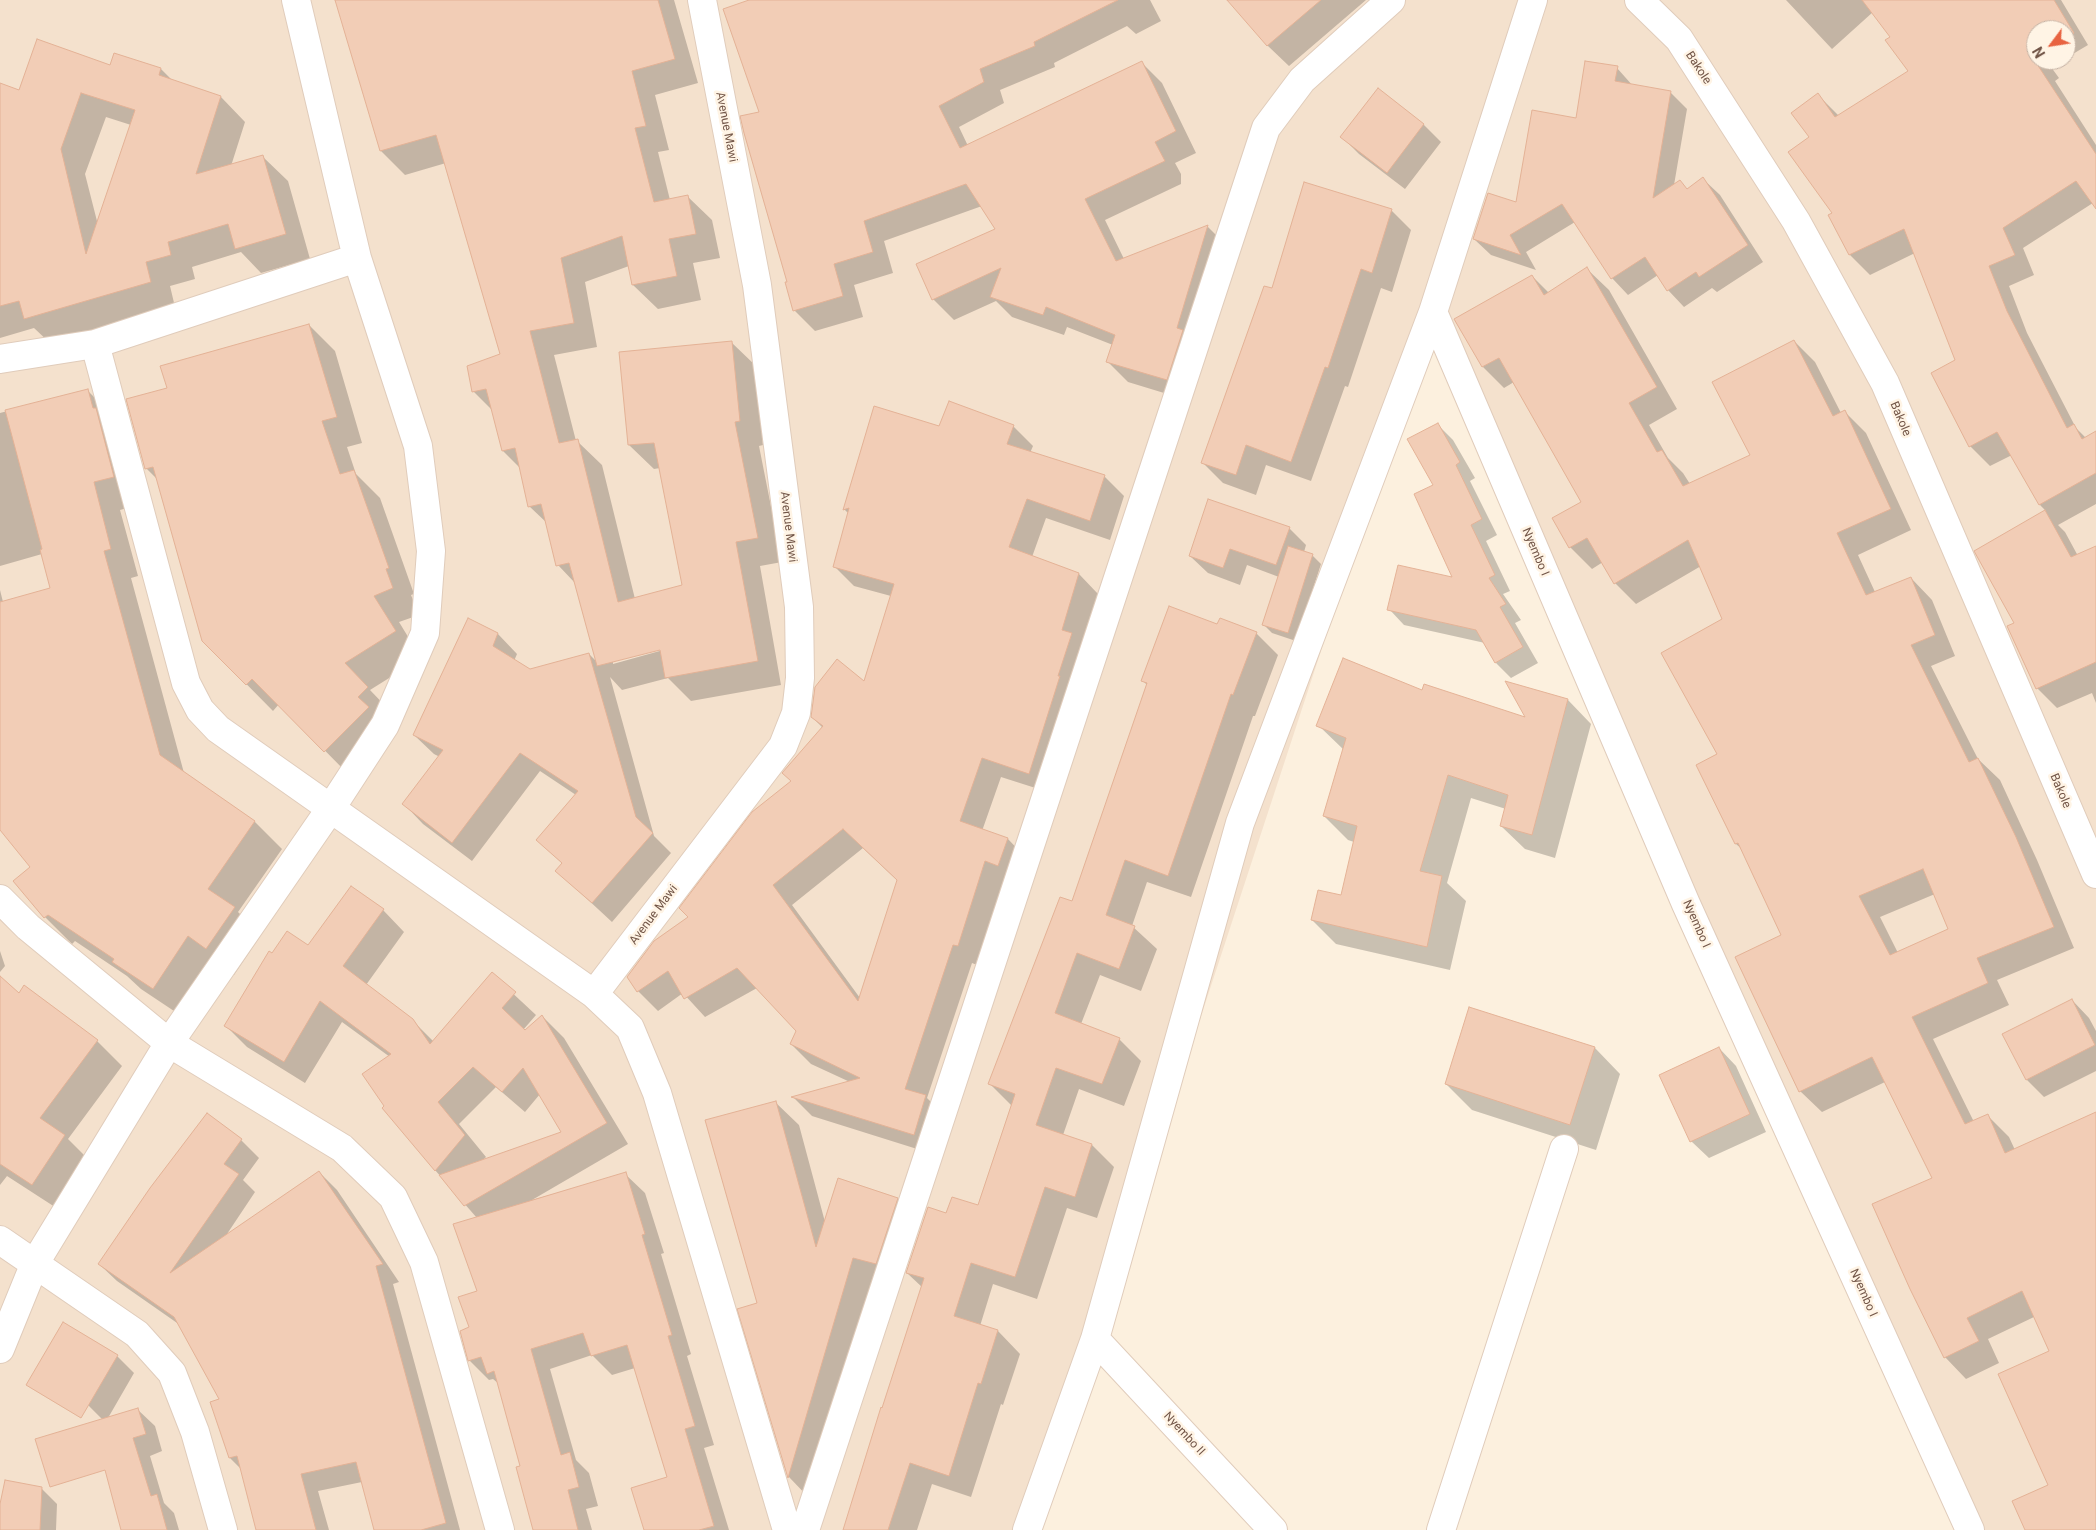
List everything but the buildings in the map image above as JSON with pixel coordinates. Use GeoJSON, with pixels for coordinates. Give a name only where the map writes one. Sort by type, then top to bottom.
{"type":"FeatureCollection","features":[{"type":"Feature","properties":{"kind":"street"},"geometry":{"type":"LineString","coordinates":[[0,1349],[35,1263],[169,1043],[331,808],[385,725],[426,633],[431,551],[418,446],[357,258],[296,0]]}},
{"type":"Feature","properties":{"kind":"street","name":"Avenue Mawi"},"geometry":{"type":"LineString","coordinates":[[594,994],[783,746],[796,713],[800,678],[799,607],[757,285],[702,0]]}},
{"type":"Feature","properties":{"kind":"street"},"geometry":{"type":"LineString","coordinates":[[805,1530],[1266,128],[1302,80],[1391,0]]}},
{"type":"Feature","properties":{"kind":"street"},"geometry":{"type":"LineString","coordinates":[[1027,1530],[1095,1338],[1240,822],[1433,312],[1533,0]]}},
{"type":"Feature","properties":{"kind":"street","name":"Bakole"},"geometry":{"type":"LineString","coordinates":[[1639,0],[1679,39],[1796,221],[1885,383],[2096,874]]}},
{"type":"Feature","properties":{"kind":"street"},"geometry":{"type":"LineString","coordinates":[[0,359],[95,344],[357,258]]}},
{"type":"Feature","properties":{"kind":"street","name":"Nyembo I"},"geometry":{"type":"LineString","coordinates":[[1433,312],[1686,904],[1970,1530]]}},
{"type":"Feature","properties":{"kind":"street"},"geometry":{"type":"LineString","coordinates":[[95,344],[186,683],[200,710],[218,729],[594,994],[630,1028],[657,1092],[787,1530]]}},
{"type":"Feature","properties":{"kind":"street"},"geometry":{"type":"LineString","coordinates":[[0,899],[28,926],[169,1043],[342,1148],[394,1197],[424,1262],[500,1530]]}},
{"type":"Feature","properties":{"kind":"street"},"geometry":{"type":"LineString","coordinates":[[1441,1530],[1564,1149]]}},
{"type":"Feature","properties":{"kind":"street"},"geometry":{"type":"LineString","coordinates":[[0,1240],[137,1334],[172,1373],[195,1432],[223,1530]]}},
{"type":"Feature","properties":{"kind":"street","name":"Nyembo II"},"geometry":{"type":"LineString","coordinates":[[1095,1338],[1273,1530]]}},
{"type":"Feature","properties":{"kind":"shaded area"},"geometry":{"type":"Polygon","coordinates":[[[0,0],[2096,0],[2096,1530],[1968,1530],[1432,313],[1095,1339],[1027,1530],[0,1530],[0,0]]]}}]}
